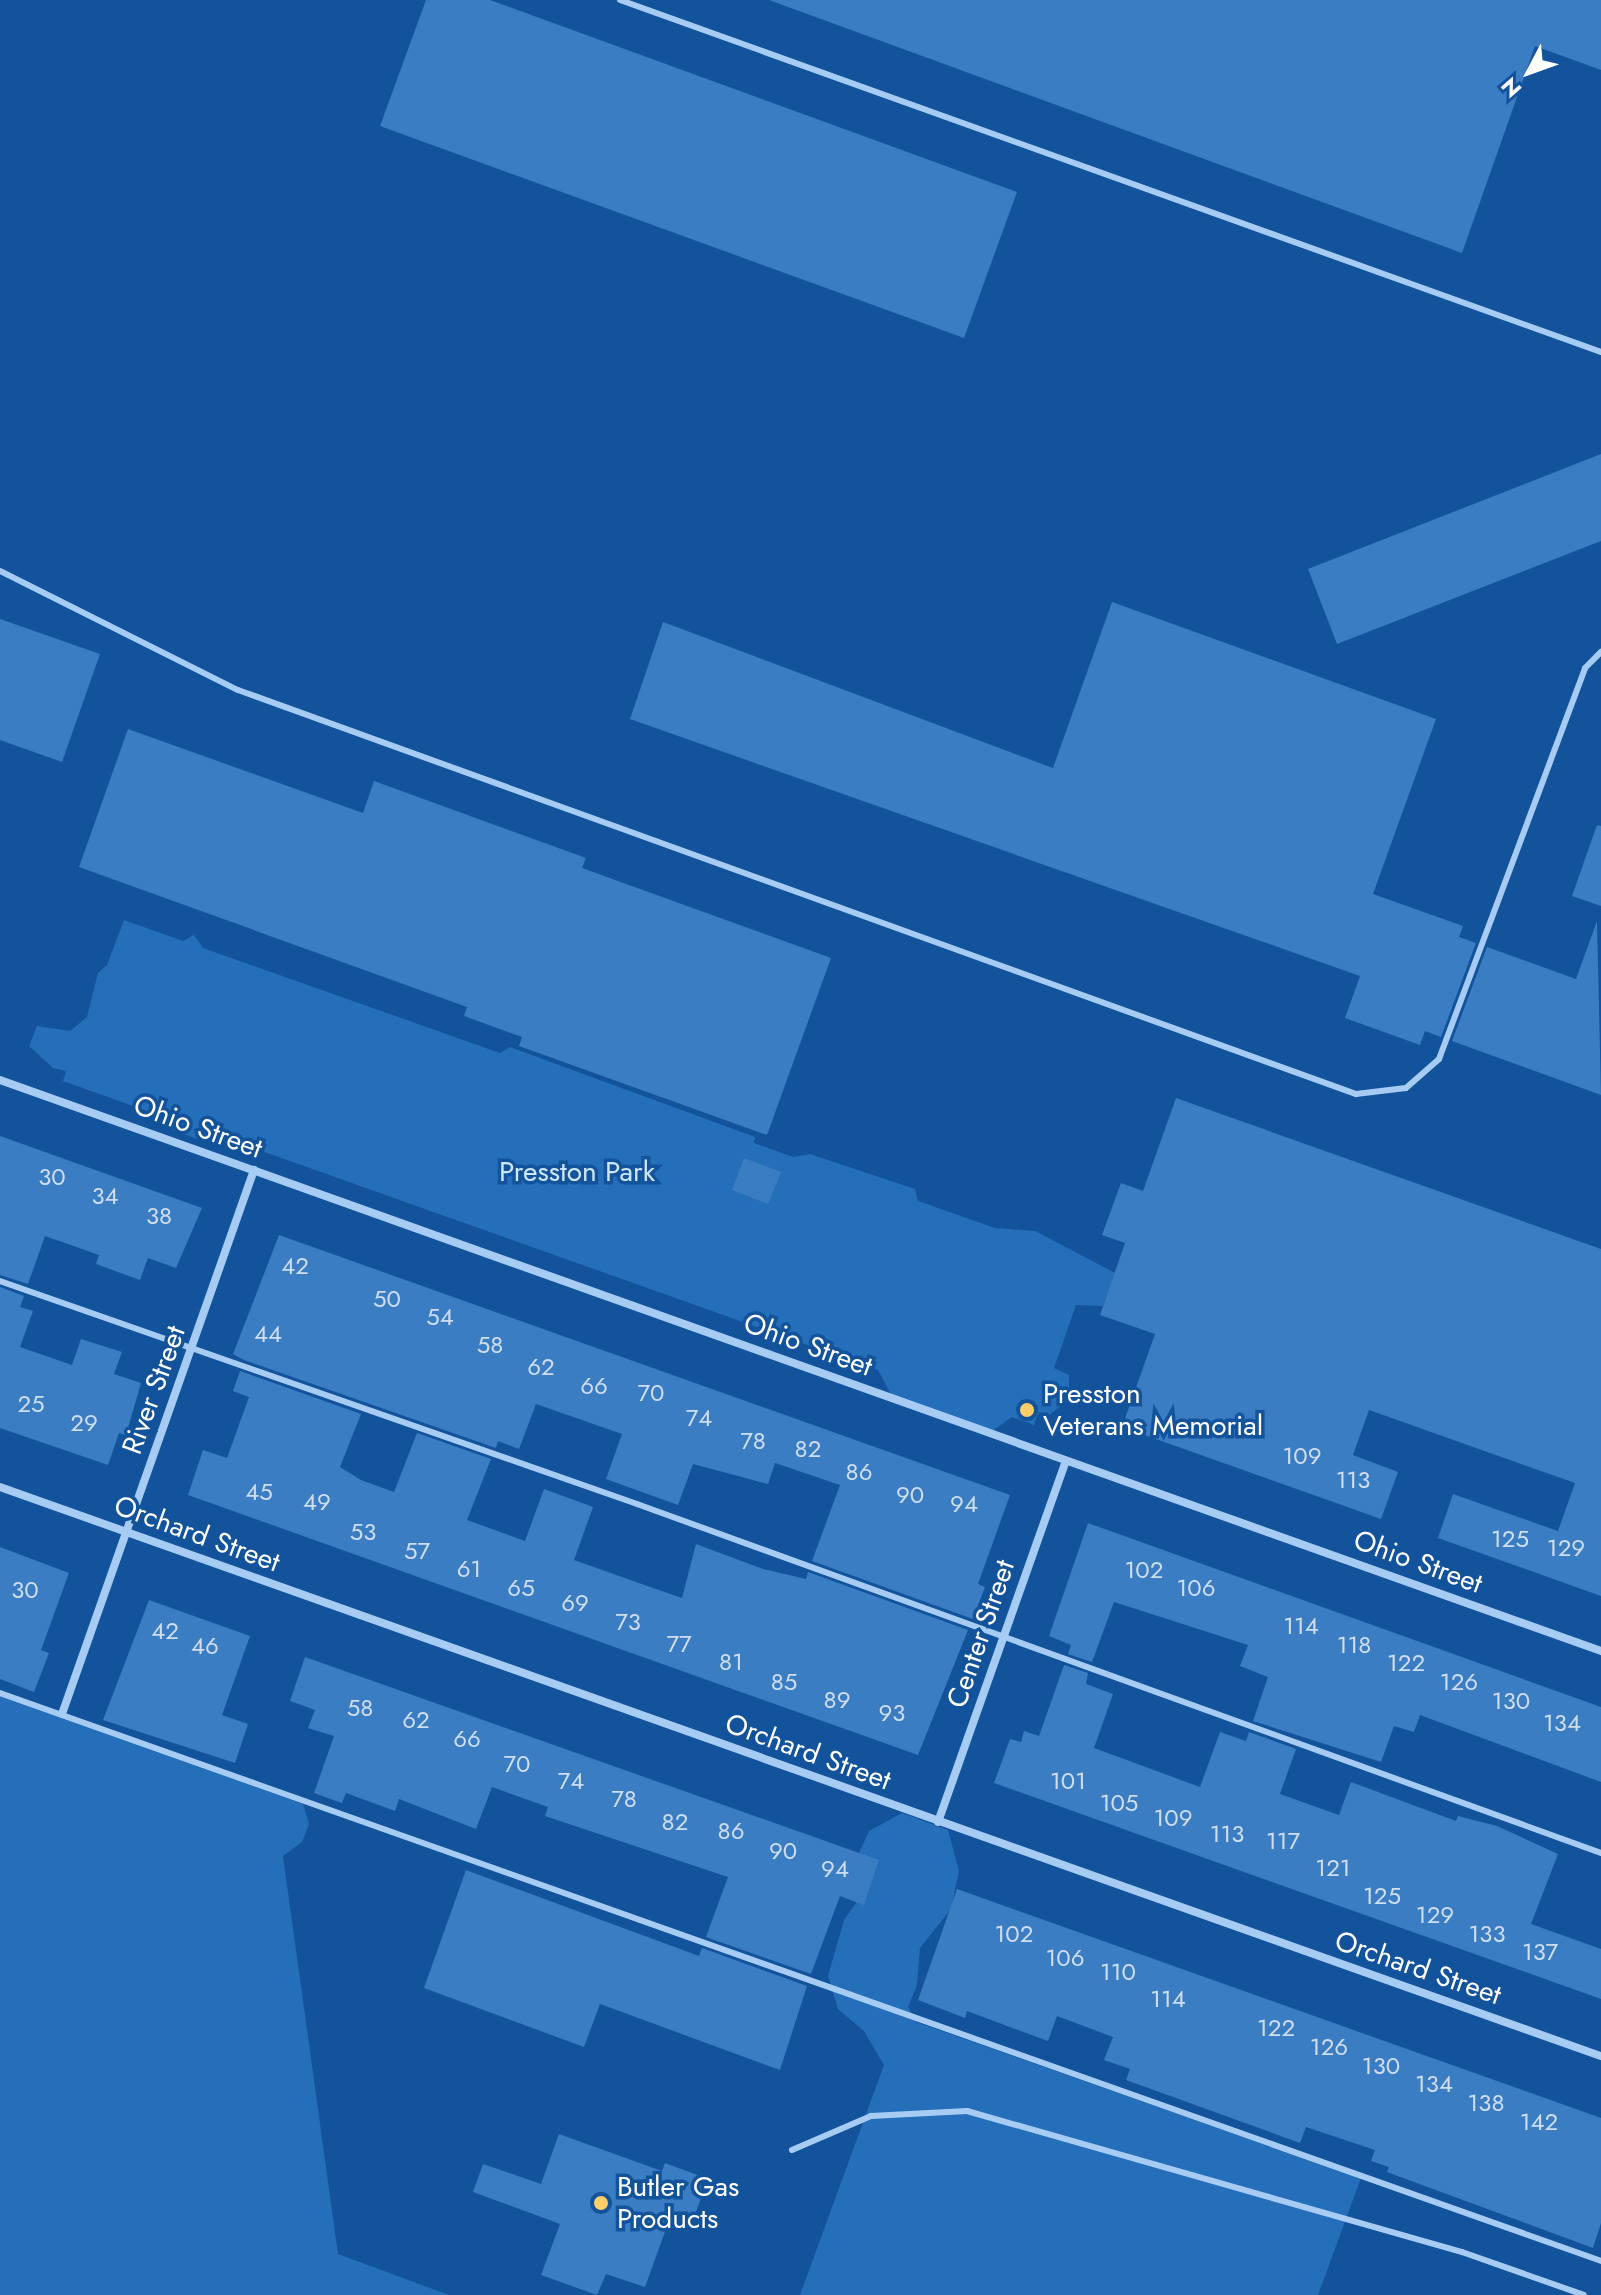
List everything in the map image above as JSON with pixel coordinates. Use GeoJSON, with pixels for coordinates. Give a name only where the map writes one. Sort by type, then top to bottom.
{"type":"FeatureCollection","features":[{"type":"Feature","properties":{"kind":"street","name":"Ohio Street"},"geometry":{"type":"LineString","coordinates":[[0,1080],[1601,1651]]}},
{"type":"Feature","properties":{"kind":"street","name":"River Street"},"geometry":{"type":"LineString","coordinates":[[62,1714],[254,1170]]}},
{"type":"Feature","properties":{"kind":"street","name":"Center Street"},"geometry":{"type":"LineString","coordinates":[[938,1822],[1066,1461]]}},
{"type":"Feature","properties":{"kind":"street","name":"Orchard Street"},"geometry":{"type":"LineString","coordinates":[[0,1487],[1601,2056]]}},
{"type":"Feature","properties":{"kind":"lane"},"geometry":{"type":"LineString","coordinates":[[620,0],[1601,352]]}},
{"type":"Feature","properties":{"kind":"lane"},"geometry":{"type":"LineString","coordinates":[[0,571],[238,690],[1356,1094],[1406,1088],[1439,1059],[1585,668],[1601,652]]}},
{"type":"Feature","properties":{"kind":"lane"},"geometry":{"type":"LineString","coordinates":[[0,1281],[1003,1636],[1601,1853]]}},
{"type":"Feature","properties":{"kind":"lane"},"geometry":{"type":"LineString","coordinates":[[0,1693],[1022,2060],[1601,2261]]}},
{"type":"Feature","properties":{"kind":"lane"},"geometry":{"type":"LineString","coordinates":[[792,2150],[871,2116],[967,2111],[1462,2252],[1584,2295]]}},
{"type":"Feature","properties":{"kind":"green space","name":"Presston Park"},"geometry":{"type":"Polygon","coordinates":[[[124,920],[183,941],[194,935],[203,948],[500,1053],[510,1047],[755,1137],[754,1143],[793,1157],[810,1154],[915,1189],[918,1201],[995,1228],[1035,1231],[1115,1273],[1103,1306],[1076,1305],[1054,1368],[1069,1375],[1069,1399],[1048,1416],[1037,1415],[1034,1425],[1012,1417],[991,1432],[892,1396],[878,1370],[214,1134],[197,1139],[165,1127],[161,1116],[63,1081],[66,1071],[53,1068],[29,1046],[37,1026],[70,1031],[87,1017],[98,973],[107,965],[124,920]]]}},
{"type":"Feature","properties":{"kind":"green space"},"geometry":{"type":"Polygon","coordinates":[[[0,1693],[303,1804],[309,1824],[302,1842],[283,1856],[338,2254],[449,2295],[0,2295],[0,1693]]]}},
{"type":"Feature","properties":{"kind":"green space"},"geometry":{"type":"Polygon","coordinates":[[[902,1813],[948,1830],[959,1871],[951,1909],[920,1948],[917,1985],[908,2007],[916,2022],[1361,2178],[1318,2295],[800,2295],[884,2065],[864,2031],[838,2009],[828,1976],[844,1920],[856,1903],[852,1868],[869,1831],[902,1813]]]}},
{"type":"Feature","properties":{"kind":"building"},"geometry":{"type":"Polygon","coordinates":[[[426,0],[490,0],[1017,192],[964,338],[380,126],[426,0]]]}},
{"type":"Feature","properties":{"kind":"building"},"geometry":{"type":"Polygon","coordinates":[[[769,0],[1601,0],[1601,70],[1535,46],[1462,253],[769,0]]]}},
{"type":"Feature","properties":{"kind":"building"},"geometry":{"type":"Polygon","coordinates":[[[1601,454],[1601,541],[1337,644],[1308,569],[1601,454]]]}},
{"type":"Feature","properties":{"kind":"building"},"geometry":{"type":"Polygon","coordinates":[[[1112,602],[1436,719],[1373,894],[1463,926],[1459,937],[1476,943],[1441,1037],[1425,1031],[1420,1045],[1345,1018],[1360,976],[630,719],[663,622],[1053,768],[1112,602]]]}},
{"type":"Feature","properties":{"kind":"building"},"geometry":{"type":"Polygon","coordinates":[[[0,619],[100,654],[62,762],[0,740],[0,619]]]}},
{"type":"Feature","properties":{"kind":"building"},"geometry":{"type":"Polygon","coordinates":[[[128,729],[363,813],[374,781],[586,858],[582,868],[831,958],[767,1135],[519,1046],[522,1037],[464,1016],[467,1007],[79,867],[128,729]]]}},
{"type":"Feature","properties":{"kind":"building"},"geometry":{"type":"Polygon","coordinates":[[[1597,825],[1601,826],[1601,906],[1572,896],[1597,825]]]}},
{"type":"Feature","properties":{"kind":"building"},"geometry":{"type":"Polygon","coordinates":[[[1597,921],[1601,1095],[1452,1041],[1487,947],[1576,979],[1597,921]]]}},
{"type":"Feature","properties":{"kind":"building"},"geometry":{"type":"Polygon","coordinates":[[[1176,1098],[1601,1249],[1601,1596],[1438,1538],[1453,1494],[1558,1531],[1575,1483],[1369,1410],[1353,1455],[1398,1472],[1381,1519],[1122,1427],[1155,1334],[1100,1315],[1125,1243],[1102,1235],[1121,1183],[1143,1191],[1176,1098]]]}},
{"type":"Feature","properties":{"kind":"building"},"geometry":{"type":"Polygon","coordinates":[[[0,1136],[202,1208],[176,1268],[148,1258],[140,1280],[96,1264],[99,1255],[45,1236],[28,1284],[0,1275],[0,1136]]]}},
{"type":"Feature","properties":{"kind":"building"},"geometry":{"type":"Polygon","coordinates":[[[744,1158],[781,1172],[768,1204],[732,1190],[744,1158]]]}},
{"type":"Feature","properties":{"kind":"building"},"geometry":{"type":"Polygon","coordinates":[[[279,1235],[1010,1495],[978,1584],[985,1587],[973,1619],[812,1561],[840,1485],[775,1463],[768,1484],[693,1464],[678,1505],[606,1479],[622,1434],[536,1404],[519,1449],[498,1441],[496,1448],[233,1354],[279,1235]]]}},
{"type":"Feature","properties":{"kind":"building"},"geometry":{"type":"Polygon","coordinates":[[[0,1287],[24,1296],[20,1307],[33,1311],[20,1347],[72,1365],[81,1339],[122,1352],[114,1374],[141,1383],[126,1435],[119,1433],[108,1465],[0,1428],[0,1287]]]}},
{"type":"Feature","properties":{"kind":"building"},"geometry":{"type":"Polygon","coordinates":[[[240,1371],[361,1414],[340,1467],[361,1480],[394,1492],[417,1433],[491,1459],[467,1520],[525,1541],[544,1489],[593,1507],[574,1560],[682,1598],[696,1544],[763,1569],[806,1579],[808,1572],[968,1630],[918,1755],[188,1495],[203,1450],[227,1458],[249,1397],[233,1391],[240,1371]]]}},
{"type":"Feature","properties":{"kind":"building"},"geometry":{"type":"Polygon","coordinates":[[[1088,1523],[1601,1707],[1601,1782],[1420,1715],[1414,1732],[1394,1726],[1381,1762],[1253,1721],[1268,1677],[1240,1666],[1248,1645],[1114,1602],[1092,1662],[1068,1654],[1071,1645],[1049,1636],[1088,1523]]]}},
{"type":"Feature","properties":{"kind":"building"},"geometry":{"type":"Polygon","coordinates":[[[0,1547],[69,1573],[41,1650],[49,1653],[34,1692],[0,1679],[0,1547]]]}},
{"type":"Feature","properties":{"kind":"building"},"geometry":{"type":"Polygon","coordinates":[[[149,1600],[250,1636],[222,1715],[248,1724],[235,1763],[103,1720],[149,1600]]]}},
{"type":"Feature","properties":{"kind":"building"},"geometry":{"type":"Polygon","coordinates":[[[305,1657],[879,1860],[864,1905],[840,1896],[811,1974],[706,1937],[728,1877],[545,1816],[548,1807],[492,1787],[476,1829],[399,1799],[395,1811],[346,1793],[342,1803],[314,1793],[334,1736],[308,1728],[315,1710],[290,1701],[305,1657]]]}},
{"type":"Feature","properties":{"kind":"building"},"geometry":{"type":"Polygon","coordinates":[[[1064,1665],[1088,1673],[1086,1684],[1113,1694],[1094,1748],[1200,1787],[1220,1732],[1246,1741],[1249,1732],[1296,1749],[1280,1794],[1339,1815],[1351,1782],[1456,1821],[1458,1816],[1497,1826],[1558,1854],[1531,1924],[1601,1949],[1601,1999],[994,1783],[1010,1739],[1021,1742],[1024,1731],[1039,1736],[1064,1665]]]}},
{"type":"Feature","properties":{"kind":"building"},"geometry":{"type":"Polygon","coordinates":[[[466,1870],[699,1956],[702,1948],[807,1986],[780,2070],[600,2004],[584,2047],[424,1988],[466,1870]]]}},
{"type":"Feature","properties":{"kind":"building"},"geometry":{"type":"Polygon","coordinates":[[[957,1889],[1601,2118],[1601,2223],[1593,2248],[1387,2172],[1389,2167],[1371,2161],[1375,2150],[1306,2127],[1300,2143],[1126,2080],[1130,2069],[1104,2060],[1113,2037],[1057,2016],[1048,2041],[967,2011],[965,2018],[918,2000],[957,1889]]]}},
{"type":"Feature","properties":{"kind":"building","name":"Butler Gas Products"},"geometry":{"type":"Polygon","coordinates":[[[559,2134],[662,2171],[665,2163],[708,2179],[692,2223],[671,2215],[645,2287],[606,2274],[597,2295],[541,2275],[560,2224],[473,2192],[483,2164],[541,2184],[559,2134]]]}},
{"type":"Feature","properties":{"kind":"place","name":"Presston Veterans Memorial"},"geometry":{"type":"Point","coordinates":[1027,1410]}},
{"type":"Feature","properties":{"kind":"place","name":"Butler Gas Products"},"geometry":{"type":"Point","coordinates":[601,2203]}}]}
